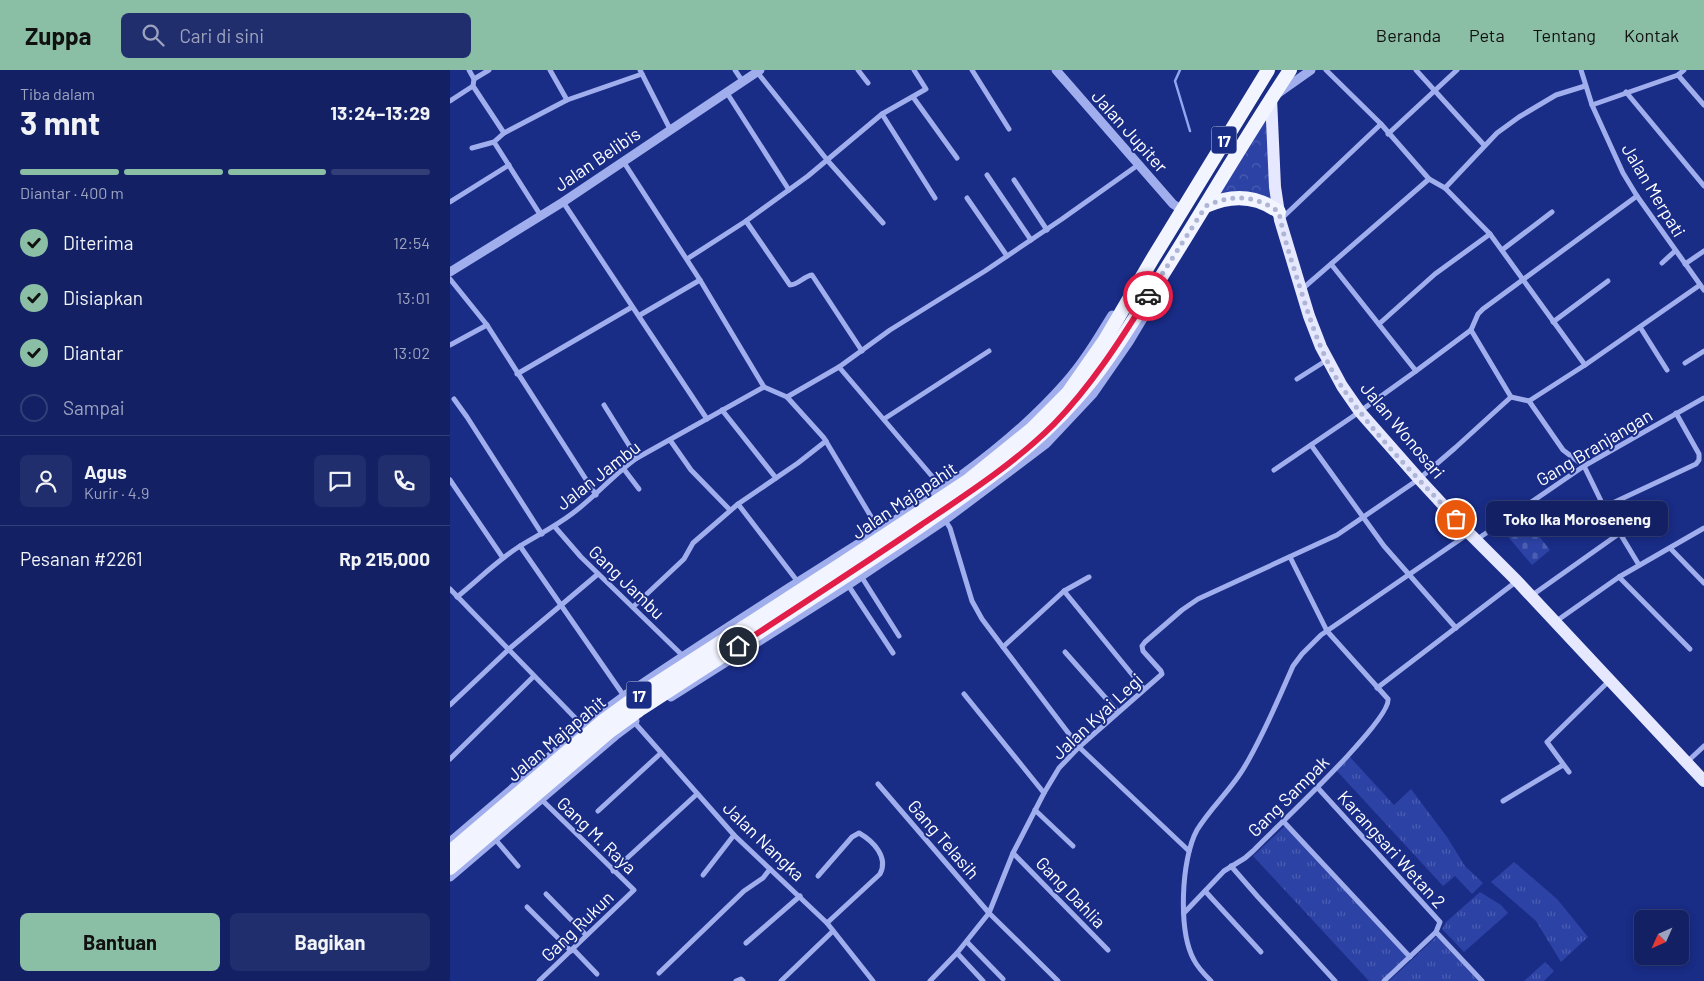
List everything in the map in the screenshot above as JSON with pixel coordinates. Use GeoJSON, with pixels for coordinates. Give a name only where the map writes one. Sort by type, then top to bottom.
{"type":"FeatureCollection","features":[{"type":"Feature","properties":{"kind":"highway","name":"Jalan Majapahit"},"geometry":{"type":"LineString","coordinates":[[450,868],[610,731],[639,710],[723,659],[852,574],[956,502],[1040,437],[1091,382],[1117,344],[1206,206],[1290,70]]}},
{"type":"Feature","properties":{"kind":"highway","name":"Jalan Majapahit"},"geometry":{"type":"LineString","coordinates":[[450,852],[602,722],[639,695],[852,574],[1032,429],[1053,409],[1078,380],[1105,340],[1182,210],[1268,71]]}},
{"type":"Feature","properties":{"kind":"highway","name":"Jalan Wonosari"},"geometry":{"type":"LineString","coordinates":[[1268,71],[1271,98]]}},
{"type":"Feature","properties":{"kind":"highway"},"geometry":{"type":"LineString","coordinates":[[1206,206],[1218,200],[1245,198],[1263,202],[1280,216]]}},
{"type":"Feature","properties":{"kind":"main road","name":"Jalan Wonosari"},"geometry":{"type":"LineString","coordinates":[[1271,98],[1275,187],[1280,216],[1309,316],[1327,360],[1342,386],[1360,412],[1472,537],[1517,581],[1704,781]]}},
{"type":"Feature","properties":{"kind":"street"},"geometry":{"type":"LineString","coordinates":[[470,70],[474,79],[473,86],[504,132]]}},
{"type":"Feature","properties":{"kind":"street"},"geometry":{"type":"LineString","coordinates":[[474,79],[489,70]]}},
{"type":"Feature","properties":{"kind":"street"},"geometry":{"type":"LineString","coordinates":[[550,70],[567,100]]}},
{"type":"Feature","properties":{"kind":"street"},"geometry":{"type":"LineString","coordinates":[[735,70],[743,83]]}},
{"type":"Feature","properties":{"kind":"street"},"geometry":{"type":"LineString","coordinates":[[858,70],[868,83]]}},
{"type":"Feature","properties":{"kind":"street"},"geometry":{"type":"LineString","coordinates":[[687,259],[746,221],[828,161],[882,114],[926,89],[914,70]]}},
{"type":"Feature","properties":{"kind":"street"},"geometry":{"type":"LineString","coordinates":[[972,70],[1009,129]]}},
{"type":"Feature","properties":{"kind":"street","name":"Jalan Jupiter"},"geometry":{"type":"LineString","coordinates":[[1056,70],[1173,204],[1182,210]]}},
{"type":"Feature","properties":{"kind":"street"},"geometry":{"type":"LineString","coordinates":[[1271,98],[1312,70]]}},
{"type":"Feature","properties":{"kind":"street"},"geometry":{"type":"LineString","coordinates":[[1326,70],[1381,124],[1429,179],[1445,188],[1490,234],[1585,365]]}},
{"type":"Feature","properties":{"kind":"street"},"geometry":{"type":"LineString","coordinates":[[1416,70],[1484,145]]}},
{"type":"Feature","properties":{"kind":"street"},"geometry":{"type":"LineString","coordinates":[[1388,134],[1457,70]]}},
{"type":"Feature","properties":{"kind":"street","name":"Jalan Merpati"},"geometry":{"type":"LineString","coordinates":[[1581,70],[1592,105],[1618,163],[1637,196],[1702,287]]}},
{"type":"Feature","properties":{"kind":"street"},"geometry":{"type":"LineString","coordinates":[[1592,105],[1678,74],[1684,70]]}},
{"type":"Feature","properties":{"kind":"street"},"geometry":{"type":"LineString","coordinates":[[758,71],[828,161],[883,223]]}},
{"type":"Feature","properties":{"kind":"street","name":"Jalan Belibis"},"geometry":{"type":"LineString","coordinates":[[450,272],[541,216],[622,160],[743,83],[758,71]]}},
{"type":"Feature","properties":{"kind":"street"},"geometry":{"type":"LineString","coordinates":[[472,148],[494,142],[504,132],[567,100],[641,72],[670,129]]}},
{"type":"Feature","properties":{"kind":"street"},"geometry":{"type":"LineString","coordinates":[[1678,74],[1704,105]]}},
{"type":"Feature","properties":{"kind":"street"},"geometry":{"type":"LineString","coordinates":[[450,101],[473,86]]}},
{"type":"Feature","properties":{"kind":"street"},"geometry":{"type":"LineString","coordinates":[[1445,188],[1497,133],[1556,95],[1585,86]]}},
{"type":"Feature","properties":{"kind":"street"},"geometry":{"type":"LineString","coordinates":[[1626,92],[1704,186]]}},
{"type":"Feature","properties":{"kind":"street"},"geometry":{"type":"LineString","coordinates":[[727,93],[789,190]]}},
{"type":"Feature","properties":{"kind":"street"},"geometry":{"type":"LineString","coordinates":[[913,97],[957,158]]}},
{"type":"Feature","properties":{"kind":"street"},"geometry":{"type":"LineString","coordinates":[[882,114],[935,198]]}},
{"type":"Feature","properties":{"kind":"street"},"geometry":{"type":"LineString","coordinates":[[1280,216],[1381,124]]}},
{"type":"Feature","properties":{"kind":"street"},"geometry":{"type":"LineString","coordinates":[[494,142],[541,216]]}},
{"type":"Feature","properties":{"kind":"street"},"geometry":{"type":"LineString","coordinates":[[622,160],[687,259],[764,387],[787,397],[826,441],[880,530]]}},
{"type":"Feature","properties":{"kind":"street"},"geometry":{"type":"LineString","coordinates":[[787,397],[839,367],[903,322],[1047,230],[1138,165]]}},
{"type":"Feature","properties":{"kind":"street"},"geometry":{"type":"LineString","coordinates":[[450,202],[509,166]]}},
{"type":"Feature","properties":{"kind":"street"},"geometry":{"type":"LineString","coordinates":[[987,175],[1031,240]]}},
{"type":"Feature","properties":{"kind":"street"},"geometry":{"type":"LineString","coordinates":[[1301,291],[1429,179]]}},
{"type":"Feature","properties":{"kind":"street"},"geometry":{"type":"LineString","coordinates":[[1014,180],[1047,230]]}},
{"type":"Feature","properties":{"kind":"street"},"geometry":{"type":"LineString","coordinates":[[1274,470],[1360,412],[1471,330],[1478,314],[1637,196]]}},
{"type":"Feature","properties":{"kind":"street"},"geometry":{"type":"LineString","coordinates":[[967,198],[1007,256]]}},
{"type":"Feature","properties":{"kind":"street"},"geometry":{"type":"LineString","coordinates":[[562,202],[632,307],[640,315],[707,419]]}},
{"type":"Feature","properties":{"kind":"street"},"geometry":{"type":"LineString","coordinates":[[1502,250],[1552,212]]}},
{"type":"Feature","properties":{"kind":"street"},"geometry":{"type":"LineString","coordinates":[[746,221],[790,285],[812,275],[862,351]]}},
{"type":"Feature","properties":{"kind":"street"},"geometry":{"type":"LineString","coordinates":[[1379,324],[1435,274],[1490,234]]}},
{"type":"Feature","properties":{"kind":"street"},"geometry":{"type":"LineString","coordinates":[[1662,263],[1675,251]]}},
{"type":"Feature","properties":{"kind":"street"},"geometry":{"type":"LineString","coordinates":[[1685,264],[1704,251]]}},
{"type":"Feature","properties":{"kind":"street"},"geometry":{"type":"LineString","coordinates":[[450,842],[584,727],[624,696],[942,488],[1032,417],[1065,383],[1107,323],[1129,287],[1153,258]]}},
{"type":"Feature","properties":{"kind":"street"},"geometry":{"type":"LineString","coordinates":[[1331,264],[1416,371]]}},
{"type":"Feature","properties":{"kind":"street"},"geometry":{"type":"LineString","coordinates":[[852,574],[945,520],[1046,444],[1080,409],[1102,382],[1158,294],[1162,286],[1164,272]]}},
{"type":"Feature","properties":{"kind":"street"},"geometry":{"type":"LineString","coordinates":[[450,279],[487,325],[596,495]]}},
{"type":"Feature","properties":{"kind":"street"},"geometry":{"type":"LineString","coordinates":[[640,315],[700,280]]}},
{"type":"Feature","properties":{"kind":"street"},"geometry":{"type":"LineString","coordinates":[[1553,322],[1608,281]]}},
{"type":"Feature","properties":{"kind":"street"},"geometry":{"type":"LineString","coordinates":[[1471,330],[1511,397],[1529,400],[1702,287]]}},
{"type":"Feature","properties":{"kind":"street"},"geometry":{"type":"LineString","coordinates":[[517,374],[632,307]]}},
{"type":"Feature","properties":{"kind":"street"},"geometry":{"type":"LineString","coordinates":[[450,345],[487,325]]}},
{"type":"Feature","properties":{"kind":"street"},"geometry":{"type":"LineString","coordinates":[[1640,327],[1667,370]]}},
{"type":"Feature","properties":{"kind":"street"},"geometry":{"type":"LineString","coordinates":[[884,419],[989,351]]}},
{"type":"Feature","properties":{"kind":"street"},"geometry":{"type":"LineString","coordinates":[[1685,363],[1704,351]]}},
{"type":"Feature","properties":{"kind":"street"},"geometry":{"type":"LineString","coordinates":[[1297,379],[1327,360]]}},
{"type":"Feature","properties":{"kind":"street"},"geometry":{"type":"LineString","coordinates":[[839,367],[942,488]]}},
{"type":"Feature","properties":{"kind":"street","name":"Jalan Jambu"},"geometry":{"type":"LineString","coordinates":[[457,597],[503,558],[520,546],[555,527],[596,495],[637,458],[764,387]]}},
{"type":"Feature","properties":{"kind":"street"},"geometry":{"type":"LineString","coordinates":[[1290,557],[1337,535],[1419,479],[1511,397]]}},
{"type":"Feature","properties":{"kind":"street","name":"Gang Branjangan"},"geometry":{"type":"LineString","coordinates":[[1211,981],[1194,960],[1187,941],[1184,913],[1185,878],[1189,850],[1198,830],[1246,765],[1293,666],[1302,654],[1327,631],[1409,575],[1584,466],[1704,398]]}},
{"type":"Feature","properties":{"kind":"street"},"geometry":{"type":"LineString","coordinates":[[454,400],[467,417],[542,534]]}},
{"type":"Feature","properties":{"kind":"street"},"geometry":{"type":"LineString","coordinates":[[1529,400],[1562,450],[1584,466],[1604,507],[1639,566]]}},
{"type":"Feature","properties":{"kind":"street"},"geometry":{"type":"LineString","coordinates":[[604,405],[637,458]]}},
{"type":"Feature","properties":{"kind":"street"},"geometry":{"type":"LineString","coordinates":[[722,410],[776,478]]}},
{"type":"Feature","properties":{"kind":"street"},"geometry":{"type":"LineString","coordinates":[[1604,507],[1696,464],[1700,458],[1699,454],[1676,413]]}},
{"type":"Feature","properties":{"kind":"street"},"geometry":{"type":"LineString","coordinates":[[670,440],[692,470],[730,510]]}},
{"type":"Feature","properties":{"kind":"street"},"geometry":{"type":"LineString","coordinates":[[633,607],[684,559],[693,543],[730,510],[826,441]]}},
{"type":"Feature","properties":{"kind":"street"},"geometry":{"type":"LineString","coordinates":[[1311,445],[1384,546],[1456,628]]}},
{"type":"Feature","properties":{"kind":"street"},"geometry":{"type":"LineString","coordinates":[[624,468],[639,489]]}},
{"type":"Feature","properties":{"kind":"street"},"geometry":{"type":"LineString","coordinates":[[450,480],[503,558]]}},
{"type":"Feature","properties":{"kind":"street"},"geometry":{"type":"LineString","coordinates":[[738,504],[798,582]]}},
{"type":"Feature","properties":{"kind":"street"},"geometry":{"type":"LineString","coordinates":[[945,520],[950,528],[972,601],[982,619],[1079,747],[1189,850]]}},
{"type":"Feature","properties":{"kind":"street","name":"Gang Jambu"},"geometry":{"type":"LineString","coordinates":[[555,527],[598,574],[683,656]]}},
{"type":"Feature","properties":{"kind":"street"},"geometry":{"type":"LineString","coordinates":[[1555,622],[1619,577],[1704,528]]}},
{"type":"Feature","properties":{"kind":"street"},"geometry":{"type":"LineString","coordinates":[[1531,596],[1620,533]]}},
{"type":"Feature","properties":{"kind":"street"},"geometry":{"type":"LineString","coordinates":[[520,546],[624,696]]}},
{"type":"Feature","properties":{"kind":"street"},"geometry":{"type":"LineString","coordinates":[[1670,548],[1704,583]]}},
{"type":"Feature","properties":{"kind":"street","name":"Gang Sampak"},"geometry":{"type":"LineString","coordinates":[[1184,913],[1231,866],[1246,857],[1317,787],[1373,728],[1387,708],[1388,700],[1327,631],[1290,557]]}},
{"type":"Feature","properties":{"kind":"street","name":"Jalan Kyai Legi"},"geometry":{"type":"LineString","coordinates":[[930,981],[967,942],[989,913],[1013,853],[1059,768],[1079,747],[1162,674],[1143,651],[1142,646],[1145,642],[1194,602],[1290,557]]}},
{"type":"Feature","properties":{"kind":"street"},"geometry":{"type":"LineString","coordinates":[[450,706],[509,650],[598,574]]}},
{"type":"Feature","properties":{"kind":"street"},"geometry":{"type":"LineString","coordinates":[[852,574],[900,636]]}},
{"type":"Feature","properties":{"kind":"street"},"geometry":{"type":"LineString","coordinates":[[852,574],[893,653]]}},
{"type":"Feature","properties":{"kind":"street"},"geometry":{"type":"LineString","coordinates":[[1003,647],[1064,591],[1089,577]]}},
{"type":"Feature","properties":{"kind":"street"},"geometry":{"type":"LineString","coordinates":[[1619,577],[1690,649]]}},
{"type":"Feature","properties":{"kind":"street"},"geometry":{"type":"LineString","coordinates":[[1377,688],[1517,581]]}},
{"type":"Feature","properties":{"kind":"street"},"geometry":{"type":"LineString","coordinates":[[450,589],[584,727]]}},
{"type":"Feature","properties":{"kind":"street"},"geometry":{"type":"LineString","coordinates":[[1064,591],[1144,689]]}},
{"type":"Feature","properties":{"kind":"street"},"geometry":{"type":"LineString","coordinates":[[1065,652],[1118,712]]}},
{"type":"Feature","properties":{"kind":"street"},"geometry":{"type":"LineString","coordinates":[[450,877],[615,736],[723,659]]}},
{"type":"Feature","properties":{"kind":"street"},"geometry":{"type":"LineString","coordinates":[[450,759],[534,676]]}},
{"type":"Feature","properties":{"kind":"street"},"geometry":{"type":"LineString","coordinates":[[1569,772],[1548,745],[1548,740],[1609,681]]}},
{"type":"Feature","properties":{"kind":"street"},"geometry":{"type":"LineString","coordinates":[[964,694],[1044,793]]}},
{"type":"Feature","properties":{"kind":"street","name":"Jalan Nangka"},"geometry":{"type":"LineString","coordinates":[[634,722],[734,835],[827,923],[873,981]]}},
{"type":"Feature","properties":{"kind":"street"},"geometry":{"type":"LineString","coordinates":[[1687,762],[1704,746]]}},
{"type":"Feature","properties":{"kind":"street"},"geometry":{"type":"LineString","coordinates":[[598,811],[661,753]]}},
{"type":"Feature","properties":{"kind":"street"},"geometry":{"type":"LineString","coordinates":[[1503,801],[1562,765]]}},
{"type":"Feature","properties":{"kind":"street","name":"Gang Telasih"},"geometry":{"type":"LineString","coordinates":[[878,784],[989,913],[1058,981]]}},
{"type":"Feature","properties":{"kind":"street","name":"Karangsari Wetan 2"},"geometry":{"type":"LineString","coordinates":[[1317,787],[1439,921],[1440,924],[1436,932]]}},
{"type":"Feature","properties":{"kind":"street"},"geometry":{"type":"LineString","coordinates":[[613,871],[697,794]]}},
{"type":"Feature","properties":{"kind":"street","name":"Gang M. Raya"},"geometry":{"type":"LineString","coordinates":[[541,799],[634,890]]}},
{"type":"Feature","properties":{"kind":"street"},"geometry":{"type":"LineString","coordinates":[[1035,810],[1073,846]]}},
{"type":"Feature","properties":{"kind":"street"},"geometry":{"type":"LineString","coordinates":[[1283,821],[1410,957]]}},
{"type":"Feature","properties":{"kind":"street"},"geometry":{"type":"LineString","coordinates":[[818,876],[852,837],[859,833],[873,843],[882,859],[883,867],[880,874],[827,923]]}},
{"type":"Feature","properties":{"kind":"street"},"geometry":{"type":"LineString","coordinates":[[703,875],[734,835]]}},
{"type":"Feature","properties":{"kind":"street"},"geometry":{"type":"LineString","coordinates":[[494,839],[518,866]]}},
{"type":"Feature","properties":{"kind":"street","name":"Gang Dahlia"},"geometry":{"type":"LineString","coordinates":[[1013,853],[1108,950]]}},
{"type":"Feature","properties":{"kind":"street"},"geometry":{"type":"LineString","coordinates":[[1231,866],[1335,981]]}},
{"type":"Feature","properties":{"kind":"street"},"geometry":{"type":"LineString","coordinates":[[660,973],[744,891],[763,878],[770,870]]}},
{"type":"Feature","properties":{"kind":"street","name":"Gang Rukun"},"geometry":{"type":"LineString","coordinates":[[539,981],[634,890]]}},
{"type":"Feature","properties":{"kind":"street"},"geometry":{"type":"LineString","coordinates":[[1205,891],[1261,952]]}},
{"type":"Feature","properties":{"kind":"street"},"geometry":{"type":"LineString","coordinates":[[546,894],[586,935]]}},
{"type":"Feature","properties":{"kind":"street"},"geometry":{"type":"LineString","coordinates":[[746,943],[800,896]]}},
{"type":"Feature","properties":{"kind":"street"},"geometry":{"type":"LineString","coordinates":[[527,907],[597,974]]}},
{"type":"Feature","properties":{"kind":"street"},"geometry":{"type":"LineString","coordinates":[[781,981],[833,931]]}},
{"type":"Feature","properties":{"kind":"street"},"geometry":{"type":"LineString","coordinates":[[1384,981],[1436,932],[1482,981]]}},
{"type":"Feature","properties":{"kind":"street"},"geometry":{"type":"LineString","coordinates":[[967,942],[1003,978]]}},
{"type":"Feature","properties":{"kind":"street"},"geometry":{"type":"LineString","coordinates":[[957,953],[983,981]]}},
{"type":"Feature","properties":{"kind":"street"},"geometry":{"type":"LineString","coordinates":[[736,981],[741,979],[743,981]]}},
{"type":"Feature","properties":{"kind":"green space"},"geometry":{"type":"Polygon","coordinates":[[[1270,109],[1276,202],[1217,197],[1270,109]]]}},
{"type":"Feature","properties":{"kind":"green space"},"geometry":{"type":"Polygon","coordinates":[[[1519,511],[1550,550],[1532,565],[1499,526],[1519,511]]]}},
{"type":"Feature","properties":{"kind":"green space"},"geometry":{"type":"Polygon","coordinates":[[[1349,756],[1394,805],[1411,789],[1447,837],[1465,866],[1483,883],[1472,894],[1455,876],[1443,886],[1336,770],[1349,756]]]}},
{"type":"Feature","properties":{"kind":"green space"},"geometry":{"type":"Polygon","coordinates":[[[1286,825],[1408,956],[1381,981],[1369,981],[1253,856],[1286,825]]]}},
{"type":"Feature","properties":{"kind":"green space"},"geometry":{"type":"Polygon","coordinates":[[[1514,862],[1557,899],[1588,937],[1561,962],[1536,921],[1491,882],[1514,862]]]}},
{"type":"Feature","properties":{"kind":"green space"},"geometry":{"type":"Polygon","coordinates":[[[1480,892],[1501,905],[1508,913],[1464,952],[1442,929],[1446,922],[1480,892]]]}},
{"type":"Feature","properties":{"kind":"green space"},"geometry":{"type":"Polygon","coordinates":[[[1437,936],[1478,981],[1389,981],[1437,936]]]}},
{"type":"Feature","properties":{"kind":"green space"},"geometry":{"type":"Polygon","coordinates":[[[1545,962],[1554,971],[1544,981],[1524,981],[1545,962]]]}},
{"type":"Feature","properties":{"kind":"waterway"},"geometry":{"type":"LineString","coordinates":[[1180,70],[1175,81],[1190,131]]}},
{"type":"Feature","properties":{"kind":"way so far"},"geometry":{"type":"LineString","coordinates":[[1148,296],[1206,206],[1218,200],[1245,198],[1263,202],[1279,212],[1288,250],[1309,316],[1330,366],[1360,412],[1456,519]]}},
{"type":"Feature","properties":{"kind":"place","name":"Toko Ika Moroseneng"},"geometry":{"type":"Point","coordinates":[1456,519]}},
{"type":"Feature","properties":{"kind":"route"},"geometry":{"type":"LineString","coordinates":[[738,646],[948,507],[1010,462],[1040,437],[1091,382],[1148,296]]}}]}
